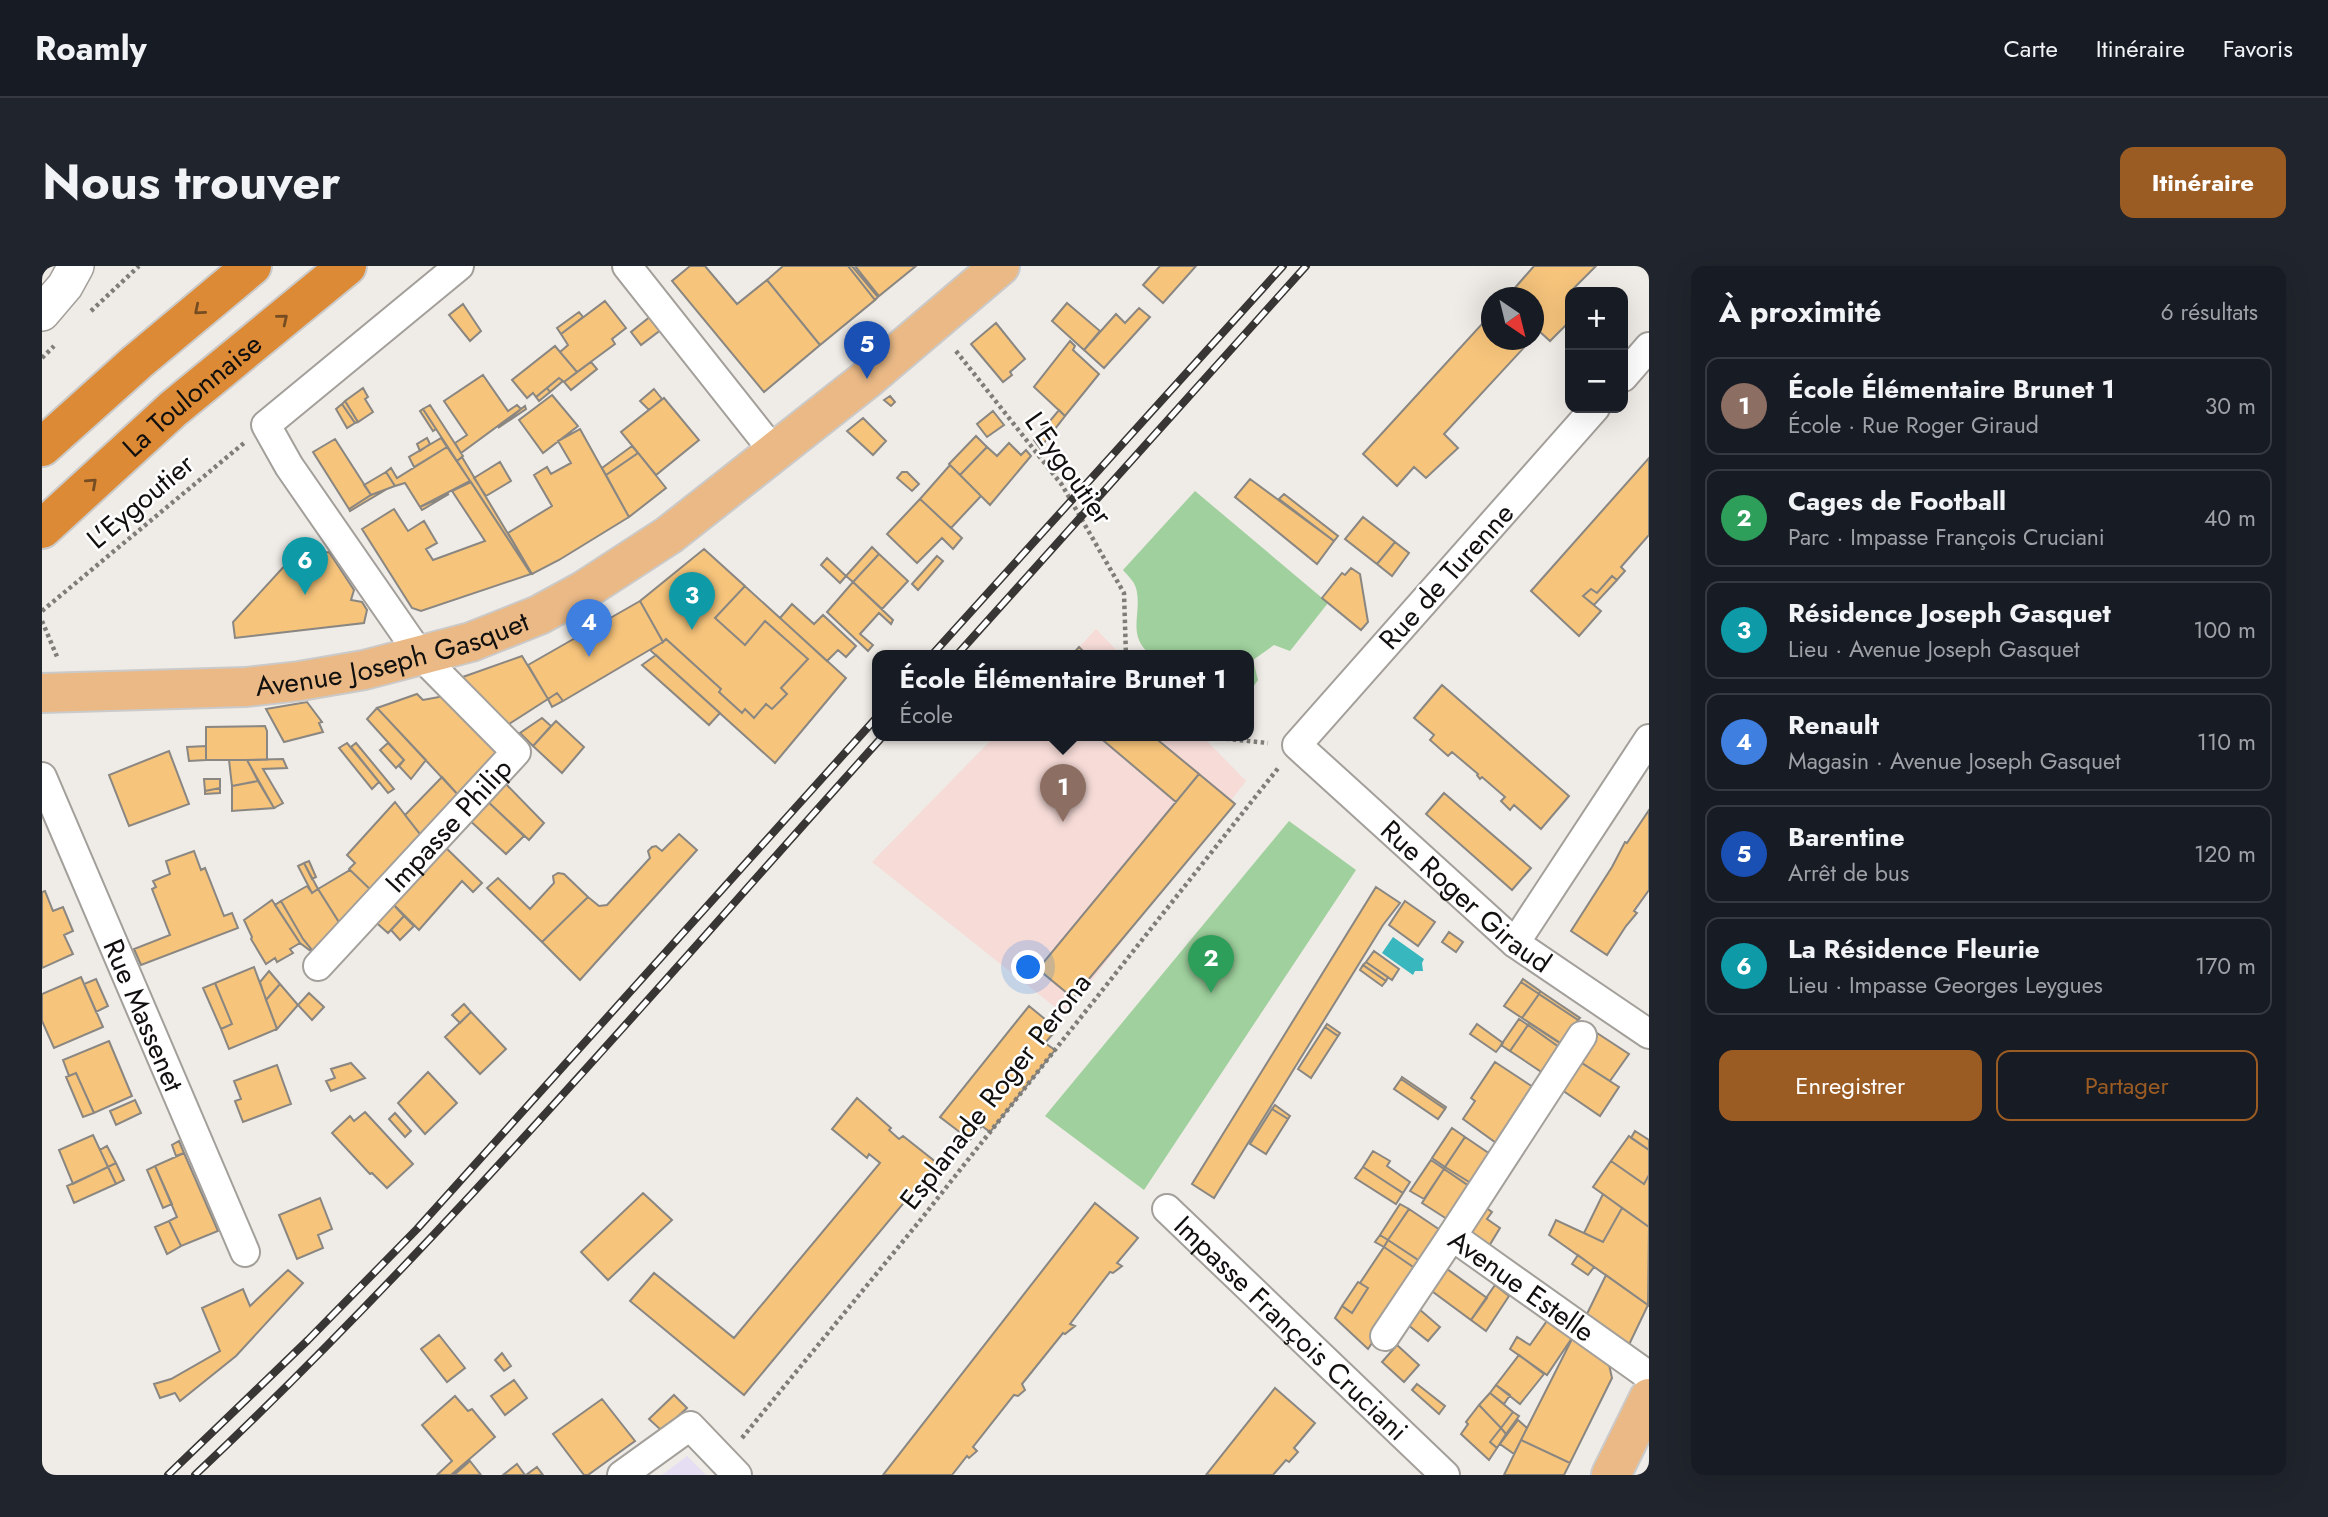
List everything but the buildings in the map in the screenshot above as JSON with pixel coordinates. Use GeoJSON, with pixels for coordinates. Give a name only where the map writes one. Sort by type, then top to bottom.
{"type":"FeatureCollection","features":[{"type":"Feature","properties":{"kind":"highway"},"geometry":{"type":"LineString","coordinates":[[42,447],[137,362],[252,266]]}},
{"type":"Feature","properties":{"kind":"highway","name":"La Toulonnaise"},"geometry":{"type":"LineString","coordinates":[[42,529],[173,409],[347,266]]}},
{"type":"Feature","properties":{"kind":"main road","name":"Avenue Joseph Gasquet"},"geometry":{"type":"LineString","coordinates":[[47,679],[246,687],[300,681],[364,670],[471,642],[539,615],[583,591],[669,535],[775,453],[1000,266]]}},
{"type":"Feature","properties":{"kind":"main road"},"geometry":{"type":"LineString","coordinates":[[1611,1475],[1640,1443],[1649,1398]]}},
{"type":"Feature","properties":{"kind":"street"},"geometry":{"type":"LineString","coordinates":[[42,313],[65,286],[76,266]]}},
{"type":"Feature","properties":{"kind":"street"},"geometry":{"type":"LineString","coordinates":[[420,655],[289,466],[266,425],[459,266]]}},
{"type":"Feature","properties":{"kind":"street"},"geometry":{"type":"LineString","coordinates":[[627,266],[775,453]]}},
{"type":"Feature","properties":{"kind":"street"},"geometry":{"type":"LineString","coordinates":[[1628,371],[1649,347]]}},
{"type":"Feature","properties":{"kind":"street","name":"Rue de Turenne"},"geometry":{"type":"LineString","coordinates":[[1297,745],[1591,413]]}},
{"type":"Feature","properties":{"kind":"street","name":"Impasse Philip"},"geometry":{"type":"LineString","coordinates":[[318,965],[516,752],[420,655]]}},
{"type":"Feature","properties":{"kind":"street"},"geometry":{"type":"LineString","coordinates":[[1515,943],[1649,739]]}},
{"type":"Feature","properties":{"kind":"street","name":"Rue Roger Giraud"},"geometry":{"type":"LineString","coordinates":[[1297,745],[1515,943],[1649,1034]]}},
{"type":"Feature","properties":{"kind":"street","name":"Rue Massenet"},"geometry":{"type":"LineString","coordinates":[[42,777],[245,1252]]}},
{"type":"Feature","properties":{"kind":"street","name":"Avenue Estelle"},"geometry":{"type":"LineString","coordinates":[[1582,1036],[1452,1236],[1649,1376]]}},
{"type":"Feature","properties":{"kind":"street","name":"Impasse François Cruciani"},"geometry":{"type":"LineString","coordinates":[[1167,1209],[1446,1475]]}},
{"type":"Feature","properties":{"kind":"street"},"geometry":{"type":"LineString","coordinates":[[1385,1336],[1452,1236]]}},
{"type":"Feature","properties":{"kind":"street"},"geometry":{"type":"LineString","coordinates":[[622,1475],[690,1426],[730,1468]]}},
{"type":"Feature","properties":{"kind":"path","name":"L'Eygoutier"},"geometry":{"type":"LineString","coordinates":[[934,322],[1062,485],[1124,593],[1126,650]]}},
{"type":"Feature","properties":{"kind":"path"},"geometry":{"type":"LineString","coordinates":[[42,358],[49,351]]}},
{"type":"Feature","properties":{"kind":"path","name":"L'Eygoutier"},"geometry":{"type":"LineString","coordinates":[[42,611],[266,425]]}},
{"type":"Feature","properties":{"kind":"path"},"geometry":{"type":"LineString","coordinates":[[42,621],[61,665],[47,679]]}},
{"type":"Feature","properties":{"kind":"path"},"geometry":{"type":"LineString","coordinates":[[1253,741],[1297,745]]}},
{"type":"Feature","properties":{"kind":"path","name":"Esplanade Roger Perona"},"geometry":{"type":"LineString","coordinates":[[730,1468],[918,1223],[1297,745]]}},
{"type":"Feature","properties":{"kind":"shaded area"},"geometry":{"type":"Polygon","coordinates":[[[1096,629],[1116,650],[1077,650],[1096,629]]]}},
{"type":"Feature","properties":{"kind":"shaded area"},"geometry":{"type":"Polygon","coordinates":[[[990,741],[1207,741],[1246,781],[1065,1015],[872,862],[990,741]]]}},
{"type":"Feature","properties":{"kind":"shaded area"},"geometry":{"type":"Polygon","coordinates":[[[687,1456],[706,1475],[662,1475],[687,1456]]]}},
{"type":"Feature","properties":{"kind":"green space"},"geometry":{"type":"Polygon","coordinates":[[[1195,491],[1328,603],[1290,651],[1274,645],[1254,659],[1254,650],[1146,650],[1137,632],[1136,588],[1123,570],[1195,491]]]}},
{"type":"Feature","properties":{"kind":"green space"},"geometry":{"type":"Polygon","coordinates":[[[1254,664],[1258,680],[1254,686],[1254,664]]]}},
{"type":"Feature","properties":{"kind":"green space"},"geometry":{"type":"Polygon","coordinates":[[[1289,821],[1356,870],[1144,1190],[1045,1116],[1289,821]]]}},
{"type":"Feature","properties":{"kind":"water"},"geometry":{"type":"Polygon","coordinates":[[[1393,937],[1424,959],[1423,971],[1415,971],[1413,975],[1382,953],[1393,937]]]}},
{"type":"Feature","properties":{"kind":"railway"},"geometry":{"type":"LineString","coordinates":[[936,650],[1283,266]]}},
{"type":"Feature","properties":{"kind":"railway"},"geometry":{"type":"LineString","coordinates":[[961,650],[1306,266]]}},
{"type":"Feature","properties":{"kind":"railway"},"geometry":{"type":"LineString","coordinates":[[168,1475],[308,1340],[417,1229],[872,723]]}},
{"type":"Feature","properties":{"kind":"railway"},"geometry":{"type":"LineString","coordinates":[[195,1475],[286,1387],[461,1206],[879,741]]}},
{"type":"Feature","properties":{"kind":"place","name":"Barentine"},"geometry":{"type":"Point","coordinates":[867,379]}},
{"type":"Feature","properties":{"kind":"place","name":"La Résidence Fleurie"},"geometry":{"type":"Point","coordinates":[305,595]}},
{"type":"Feature","properties":{"kind":"place","name":"Résidence Joseph Gasquet"},"geometry":{"type":"Point","coordinates":[692,630]}},
{"type":"Feature","properties":{"kind":"place","name":"Renault"},"geometry":{"type":"Point","coordinates":[589,657]}},
{"type":"Feature","properties":{"kind":"place","name":"École Élémentaire Brunet 1"},"geometry":{"type":"Point","coordinates":[1063,822]}},
{"type":"Feature","properties":{"kind":"place","name":"Cages de Football"},"geometry":{"type":"Point","coordinates":[1211,993]}}]}
